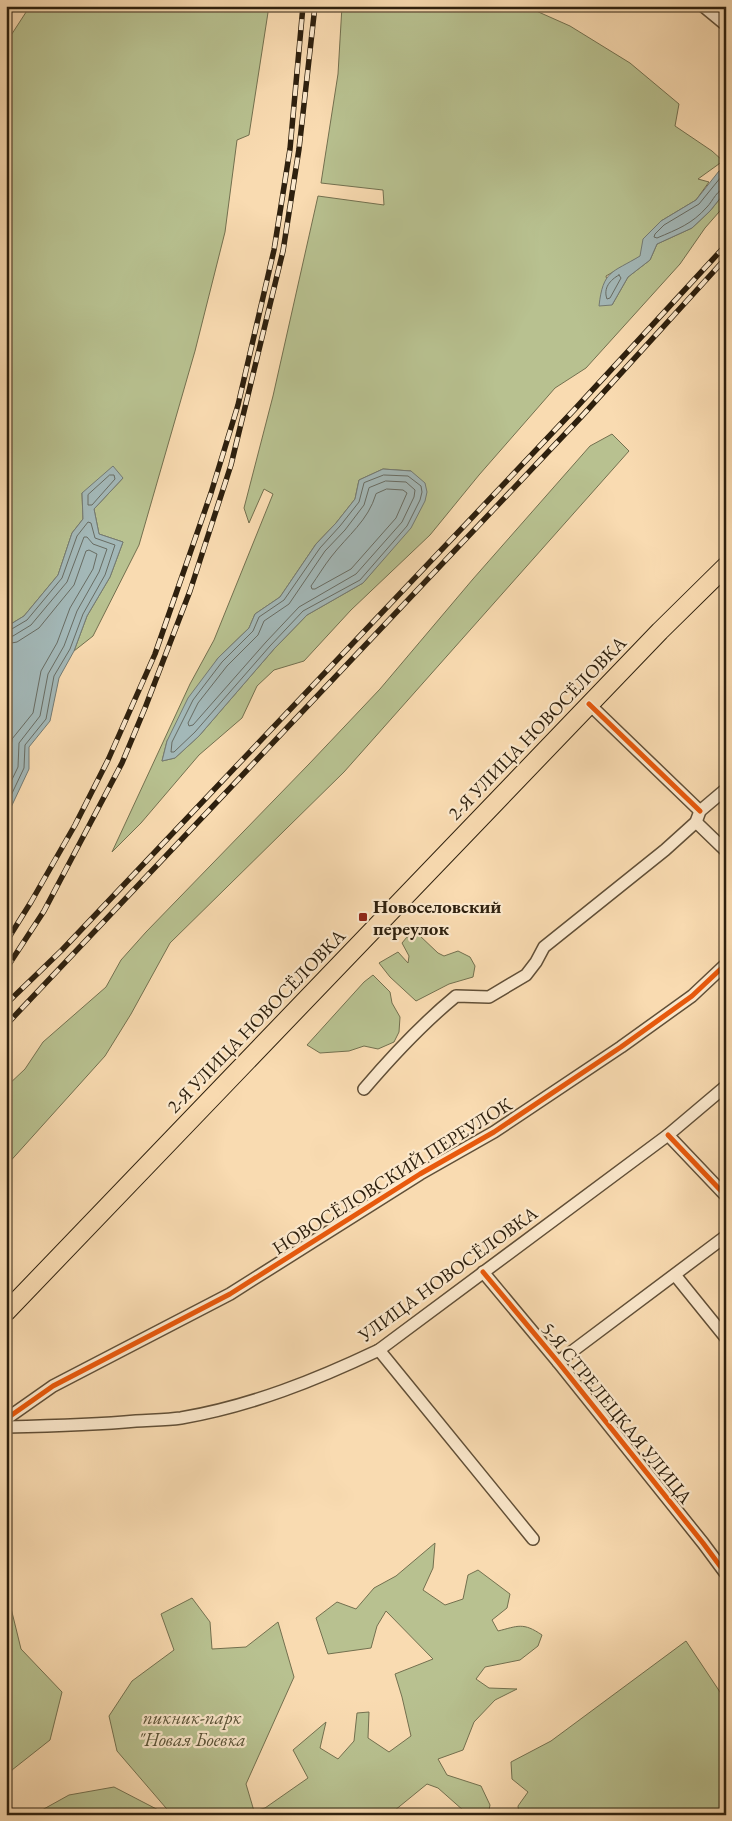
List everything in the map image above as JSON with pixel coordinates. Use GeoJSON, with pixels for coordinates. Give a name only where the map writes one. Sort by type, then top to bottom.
{"type":"FeatureCollection","features":[{"type":"Feature","properties":{"kind":"main road","name":"2-Я УЛИЦА НОВОСЁЛОВКА"},"geometry":{"type":"LineString","coordinates":[[6,1312],[660,631],[726,566]]}},
{"type":"Feature","properties":{"kind":"street"},"geometry":{"type":"LineString","coordinates":[[703,6],[726,24]]}},
{"type":"Feature","properties":{"kind":"street"},"geometry":{"type":"LineString","coordinates":[[590,704],[698,816],[726,851]]}},
{"type":"Feature","properties":{"kind":"street"},"geometry":{"type":"LineString","coordinates":[[364,1089],[428,1019],[456,996],[489,997],[526,975],[544,947],[665,850],[726,789]]}},
{"type":"Feature","properties":{"kind":"street","name":"НОВОСЁЛОВСКИЙ ПЕРЕУЛОК"},"geometry":{"type":"LineString","coordinates":[[6,1420],[53,1386],[230,1294],[420,1174],[494,1132],[692,996],[726,964]]}},
{"type":"Feature","properties":{"kind":"street","name":"УЛИЦА НОВОСЁЛОВКА"},"geometry":{"type":"LineString","coordinates":[[6,1427],[102,1424],[170,1419],[229,1408],[277,1394],[328,1374],[379,1350],[668,1135],[726,1086]]}},
{"type":"Feature","properties":{"kind":"street"},"geometry":{"type":"LineString","coordinates":[[668,1135],[726,1196]]}},
{"type":"Feature","properties":{"kind":"street"},"geometry":{"type":"LineString","coordinates":[[558,1362],[726,1236]]}},
{"type":"Feature","properties":{"kind":"street","name":"5-Я СТРЕЛЕЦКАЯ УЛИЦА"},"geometry":{"type":"LineString","coordinates":[[483,1272],[558,1362],[726,1574]]}},
{"type":"Feature","properties":{"kind":"street"},"geometry":{"type":"LineString","coordinates":[[675,1275],[726,1338]]}},
{"type":"Feature","properties":{"kind":"street"},"geometry":{"type":"LineString","coordinates":[[379,1350],[533,1538]]}},
{"type":"Feature","properties":{"kind":"green space"},"geometry":{"type":"Polygon","coordinates":[[[30,6],[269,6],[249,135],[237,140],[225,232],[195,351],[139,545],[93,636],[74,651],[87,616],[110,577],[123,542],[99,534],[94,509],[123,478],[82,493],[83,519],[72,533],[58,575],[24,616],[6,627],[6,43],[30,6]]]}},
{"type":"Feature","properties":{"kind":"green space"},"geometry":{"type":"Polygon","coordinates":[[[342,6],[525,6],[570,26],[630,63],[679,104],[675,126],[712,151],[723,161],[698,179],[709,182],[696,200],[661,221],[641,256],[606,276],[612,305],[628,277],[650,260],[657,244],[692,228],[710,211],[726,191],[726,204],[705,228],[680,264],[586,368],[555,388],[479,475],[430,535],[351,610],[304,661],[274,670],[257,686],[242,718],[199,755],[141,823],[112,852],[190,684],[214,640],[273,494],[264,489],[249,523],[244,508],[273,396],[318,196],[384,205],[383,190],[321,183],[338,74],[342,6]],[[383,469],[359,480],[355,499],[316,544],[280,597],[255,614],[249,628],[218,658],[167,741],[162,761],[175,758],[199,736],[274,649],[307,615],[363,583],[383,559],[411,471],[383,469]]]}},
{"type":"Feature","properties":{"kind":"green space"},"geometry":{"type":"Polygon","coordinates":[[[612,434],[629,451],[344,772],[170,943],[131,1014],[105,1056],[6,1166],[6,1119],[10,1113],[11,1101],[6,1102],[6,1087],[25,1069],[43,1042],[106,987],[121,960],[146,932],[380,689],[473,579],[590,446],[612,434]]]}},
{"type":"Feature","properties":{"kind":"green space"},"geometry":{"type":"Polygon","coordinates":[[[419,935],[438,953],[444,956],[458,951],[470,957],[475,966],[473,977],[449,984],[416,1001],[390,977],[379,963],[398,952],[408,963],[409,956],[402,943],[407,937],[419,935]]]}},
{"type":"Feature","properties":{"kind":"green space"},"geometry":{"type":"Polygon","coordinates":[[[373,975],[390,992],[392,1003],[400,1017],[399,1032],[394,1042],[378,1049],[364,1046],[349,1051],[320,1053],[307,1045],[364,982],[373,975]]]}},
{"type":"Feature","properties":{"kind":"green space"},"geometry":{"type":"Polygon","coordinates":[[[435,1543],[433,1568],[423,1590],[445,1605],[463,1599],[468,1575],[478,1570],[510,1594],[507,1608],[492,1620],[498,1631],[520,1626],[530,1628],[542,1635],[538,1646],[520,1660],[485,1667],[476,1679],[489,1688],[517,1689],[495,1700],[474,1722],[463,1750],[438,1759],[447,1775],[481,1786],[490,1805],[488,1815],[472,1815],[464,1811],[438,1788],[427,1784],[389,1815],[172,1815],[117,1751],[109,1716],[132,1681],[174,1650],[161,1614],[192,1598],[210,1622],[212,1649],[246,1647],[278,1622],[294,1677],[246,1784],[254,1811],[265,1808],[308,1778],[293,1750],[326,1722],[320,1748],[338,1759],[354,1741],[357,1713],[369,1712],[368,1738],[389,1752],[411,1736],[395,1674],[433,1659],[386,1611],[377,1626],[371,1648],[328,1654],[316,1618],[337,1602],[356,1609],[374,1588],[396,1576],[435,1543]]]}},
{"type":"Feature","properties":{"kind":"green space"},"geometry":{"type":"Polygon","coordinates":[[[6,1600],[10,1604],[21,1649],[62,1692],[50,1740],[12,1770],[6,1788],[6,1600]]]}},
{"type":"Feature","properties":{"kind":"green space"},"geometry":{"type":"Polygon","coordinates":[[[686,1641],[726,1701],[726,1815],[519,1815],[518,1806],[528,1792],[512,1779],[511,1762],[551,1741],[686,1641]]]}},
{"type":"Feature","properties":{"kind":"green space","name":"пикник-парк \"Новая Боевка"},"geometry":{"type":"Polygon","coordinates":[[[114,1787],[168,1815],[33,1815],[69,1795],[114,1787]]]}},
{"type":"Feature","properties":{"kind":"water"},"geometry":{"type":"Polygon","coordinates":[[[726,170],[726,191],[710,211],[692,228],[657,244],[650,260],[628,277],[612,305],[599,306],[603,285],[610,274],[640,256],[643,239],[661,221],[696,200],[719,171],[726,170]]]}},
{"type":"Feature","properties":{"kind":"water"},"geometry":{"type":"Polygon","coordinates":[[[113,466],[123,478],[94,509],[99,534],[123,542],[110,577],[87,616],[74,651],[59,678],[50,721],[29,747],[29,769],[6,818],[6,627],[24,616],[58,575],[72,533],[83,519],[82,493],[113,466]]]}},
{"type":"Feature","properties":{"kind":"water"},"geometry":{"type":"Polygon","coordinates":[[[383,469],[411,471],[425,483],[427,492],[425,501],[411,528],[363,583],[307,615],[274,649],[199,736],[175,758],[162,761],[167,741],[188,698],[218,658],[249,628],[255,614],[280,597],[316,544],[355,499],[359,480],[383,469]]]}},
{"type":"Feature","properties":{"kind":"railway"},"geometry":{"type":"LineString","coordinates":[[6,942],[75,825],[108,760],[155,654],[211,493],[238,405],[274,250],[290,149],[303,6]]}},
{"type":"Feature","properties":{"kind":"railway"},"geometry":{"type":"LineString","coordinates":[[6,969],[44,911],[122,763],[190,591],[231,465],[283,251],[299,149],[315,6]]}},
{"type":"Feature","properties":{"kind":"railway"},"geometry":{"type":"LineString","coordinates":[[6,1004],[62,950],[574,410],[726,245]]}},
{"type":"Feature","properties":{"kind":"railway"},"geometry":{"type":"LineString","coordinates":[[6,1025],[582,416],[726,258]]}},
{"type":"Feature","properties":{"kind":"cycle path"},"geometry":{"type":"LineString","coordinates":[[589,704],[700,811]]}},
{"type":"Feature","properties":{"kind":"cycle path"},"geometry":{"type":"LineString","coordinates":[[6,1419],[53,1386],[230,1294],[420,1174],[494,1132],[621,1047],[692,996],[726,964]]}},
{"type":"Feature","properties":{"kind":"cycle path"},"geometry":{"type":"LineString","coordinates":[[668,1135],[726,1196]]}},
{"type":"Feature","properties":{"kind":"cycle path"},"geometry":{"type":"LineString","coordinates":[[483,1272],[558,1362],[726,1574]]}},
{"type":"Feature","properties":{"kind":"place","name":"Новоселовский переулок"},"geometry":{"type":"Point","coordinates":[363,917]}}]}
